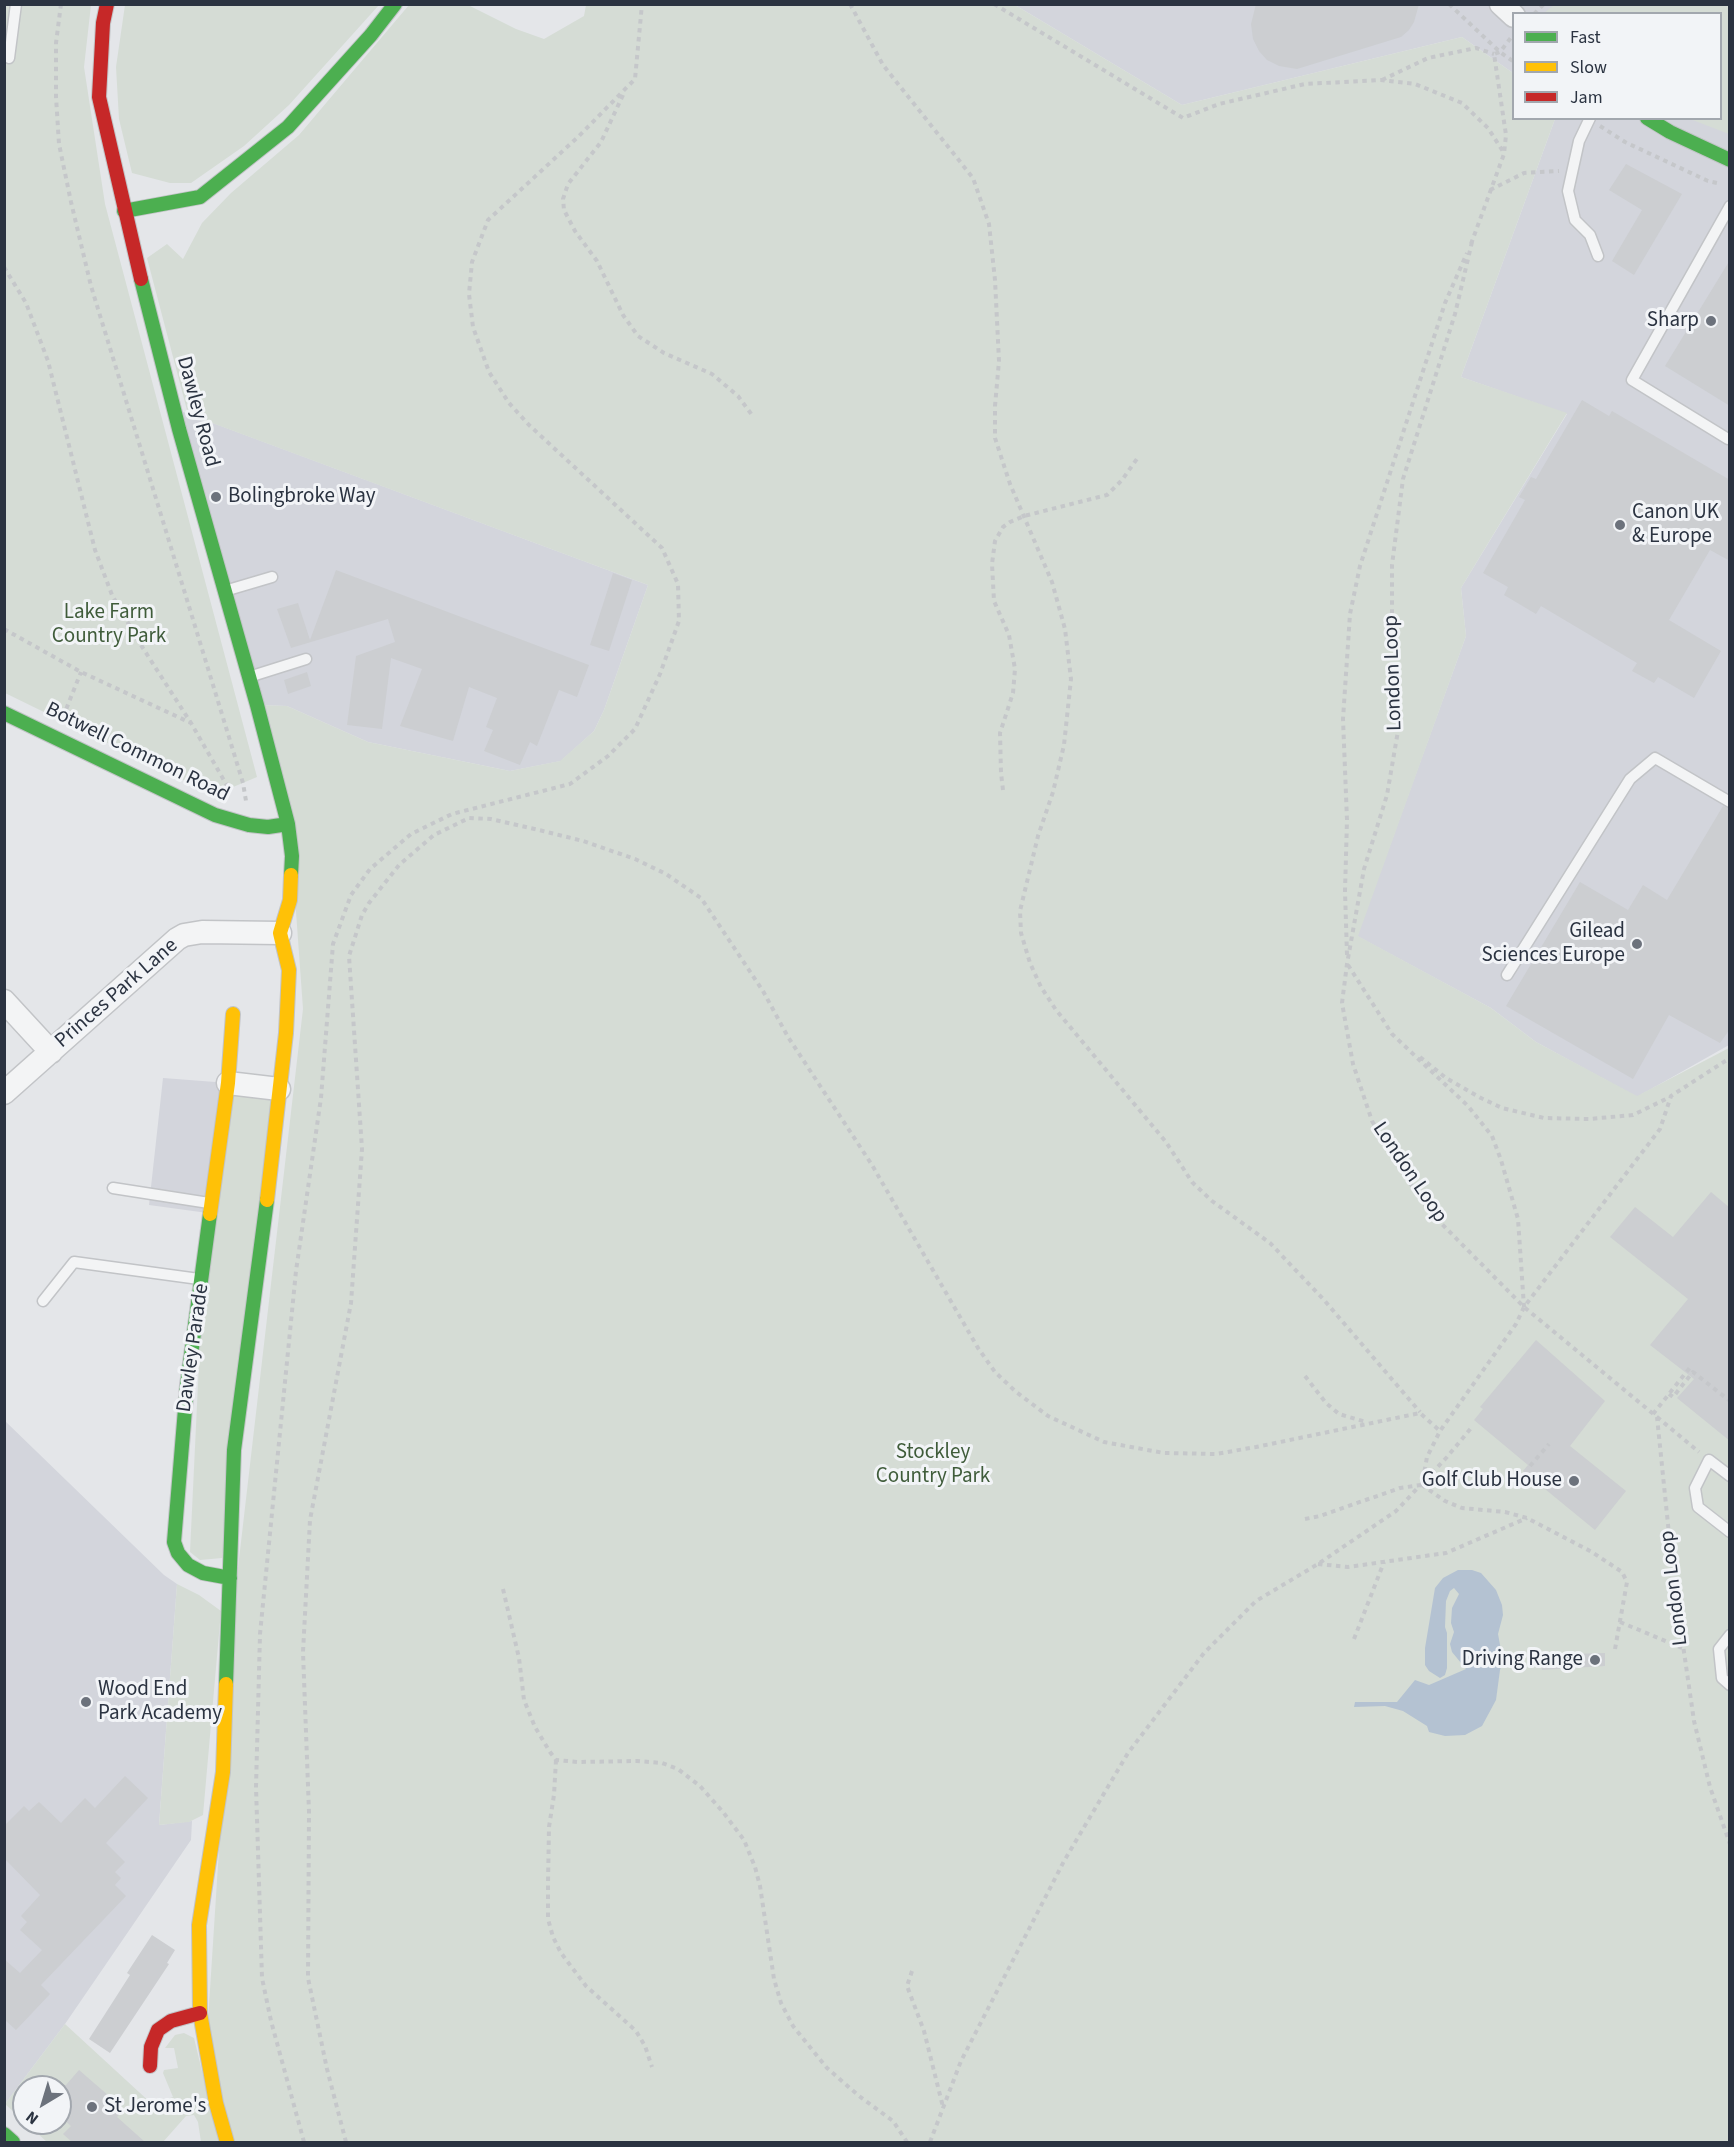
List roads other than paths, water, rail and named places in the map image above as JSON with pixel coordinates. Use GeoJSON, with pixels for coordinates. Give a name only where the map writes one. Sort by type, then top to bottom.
{"type":"FeatureCollection","features":[{"type":"Feature","properties":{"kind":"main road","name":"Dawley Road"},"geometry":{"type":"LineString","coordinates":[[107,4],[103,23],[99,97],[124,211],[179,429],[288,824],[292,856],[292,892],[280,933]]}},
{"type":"Feature","properties":{"kind":"main road"},"geometry":{"type":"LineString","coordinates":[[124,211],[200,197],[288,127],[371,35],[395,4]]}},
{"type":"Feature","properties":{"kind":"main road"},"geometry":{"type":"LineString","coordinates":[[1650,120],[1670,132],[1730,159]]}},
{"type":"Feature","properties":{"kind":"main road","name":"Botwell Common Road"},"geometry":{"type":"LineString","coordinates":[[4,713],[215,815],[249,825],[268,827],[288,824]]}},
{"type":"Feature","properties":{"kind":"main road"},"geometry":{"type":"LineString","coordinates":[[227,2142],[214,2092],[200,2013],[199,1925],[223,1772],[237,1412],[261,1248],[289,983],[288,964],[280,933]]}},
{"type":"Feature","properties":{"kind":"main road","name":"Dawley Parade"},"geometry":{"type":"LineString","coordinates":[[230,1578],[204,1573],[188,1565],[178,1553],[174,1542],[188,1385],[228,1083],[233,1014]]}},
{"type":"Feature","properties":{"kind":"main road"},"geometry":{"type":"LineString","coordinates":[[150,2066],[151,2047],[158,2030],[171,2021],[200,2013]]}},
{"type":"Feature","properties":{"kind":"main road"},"geometry":{"type":"LineString","coordinates":[[4,2134],[13,2142]]}},
{"type":"Feature","properties":{"kind":"street","name":"Princes Park Lane"},"geometry":{"type":"LineString","coordinates":[[4,1093],[184,935],[202,932],[280,933]]}},
{"type":"Feature","properties":{"kind":"street"},"geometry":{"type":"LineString","coordinates":[[4,1001],[51,1052]]}},
{"type":"Feature","properties":{"kind":"street"},"geometry":{"type":"LineString","coordinates":[[228,1083],[279,1089]]}},
{"type":"Feature","properties":{"kind":"lane"},"geometry":{"type":"LineString","coordinates":[[9,58],[16,4]]}},
{"type":"Feature","properties":{"kind":"lane"},"geometry":{"type":"LineString","coordinates":[[1589,120],[1579,141],[1568,191],[1575,220],[1590,235],[1599,256]]}},
{"type":"Feature","properties":{"kind":"lane"},"geometry":{"type":"LineString","coordinates":[[1728,439],[1632,380],[1730,206]]}},
{"type":"Feature","properties":{"kind":"lane"},"geometry":{"type":"LineString","coordinates":[[225,591],[272,577]]}},
{"type":"Feature","properties":{"kind":"lane"},"geometry":{"type":"LineString","coordinates":[[249,677],[306,658]]}},
{"type":"Feature","properties":{"kind":"lane"},"geometry":{"type":"LineString","coordinates":[[1507,975],[1630,779],[1655,758],[1730,802]]}},
{"type":"Feature","properties":{"kind":"lane"},"geometry":{"type":"LineString","coordinates":[[113,1188],[212,1203]]}},
{"type":"Feature","properties":{"kind":"lane"},"geometry":{"type":"LineString","coordinates":[[43,1301],[74,1262],[203,1279]]}},
{"type":"Feature","properties":{"kind":"lane"},"geometry":{"type":"LineString","coordinates":[[1730,1476],[1709,1460],[1695,1488],[1698,1507],[1730,1532]]}},
{"type":"Feature","properties":{"kind":"lane"},"geometry":{"type":"LineString","coordinates":[[1730,1635],[1719,1649],[1722,1678],[1730,1685]]}},
{"type":"Feature","properties":{"kind":"water"},"geometry":{"type":"Polygon","coordinates":[[[1458,1570],[1472,1570],[1481,1573],[1496,1590],[1502,1605],[1503,1615],[1498,1634],[1503,1661],[1496,1700],[1482,1726],[1465,1735],[1445,1736],[1429,1732],[1427,1726],[1403,1711],[1385,1706],[1354,1707],[1355,1702],[1397,1702],[1415,1680],[1429,1685],[1466,1669],[1452,1652],[1450,1644],[1454,1632],[1451,1623],[1452,1608],[1459,1594],[1454,1588],[1450,1591],[1446,1601],[1447,1668],[1445,1675],[1440,1678],[1429,1671],[1425,1665],[1425,1648],[1435,1588],[1443,1578],[1458,1570]]]}},
{"type":"Feature","properties":{"kind":"place","name":"Sharp"},"geometry":{"type":"Point","coordinates":[1711,321]}},
{"type":"Feature","properties":{"kind":"place","name":"Bolingbroke Way"},"geometry":{"type":"Point","coordinates":[216,497]}},
{"type":"Feature","properties":{"kind":"place","name":"Canon UK & Europe"},"geometry":{"type":"Point","coordinates":[1620,525]}},
{"type":"Feature","properties":{"kind":"place","name":"Gilead Sciences Europe"},"geometry":{"type":"Point","coordinates":[1637,944]}},
{"type":"Feature","properties":{"kind":"place","name":"Golf Club House"},"geometry":{"type":"Point","coordinates":[1574,1481]}},
{"type":"Feature","properties":{"kind":"place","name":"Driving Range"},"geometry":{"type":"Point","coordinates":[1595,1660]}},
{"type":"Feature","properties":{"kind":"place","name":"Wood End Park Academy"},"geometry":{"type":"Point","coordinates":[86,1702]}},
{"type":"Feature","properties":{"kind":"place","name":"St Jerome's"},"geometry":{"type":"Point","coordinates":[92,2107]}},
{"type":"Feature","properties":{"kind":"park label","name":"Lake Farm Country Park"},"geometry":{"type":"Point","coordinates":[109,625]}},
{"type":"Feature","properties":{"kind":"park label","name":"Stockley Country Park"},"geometry":{"type":"Point","coordinates":[933,1465]}}]}
